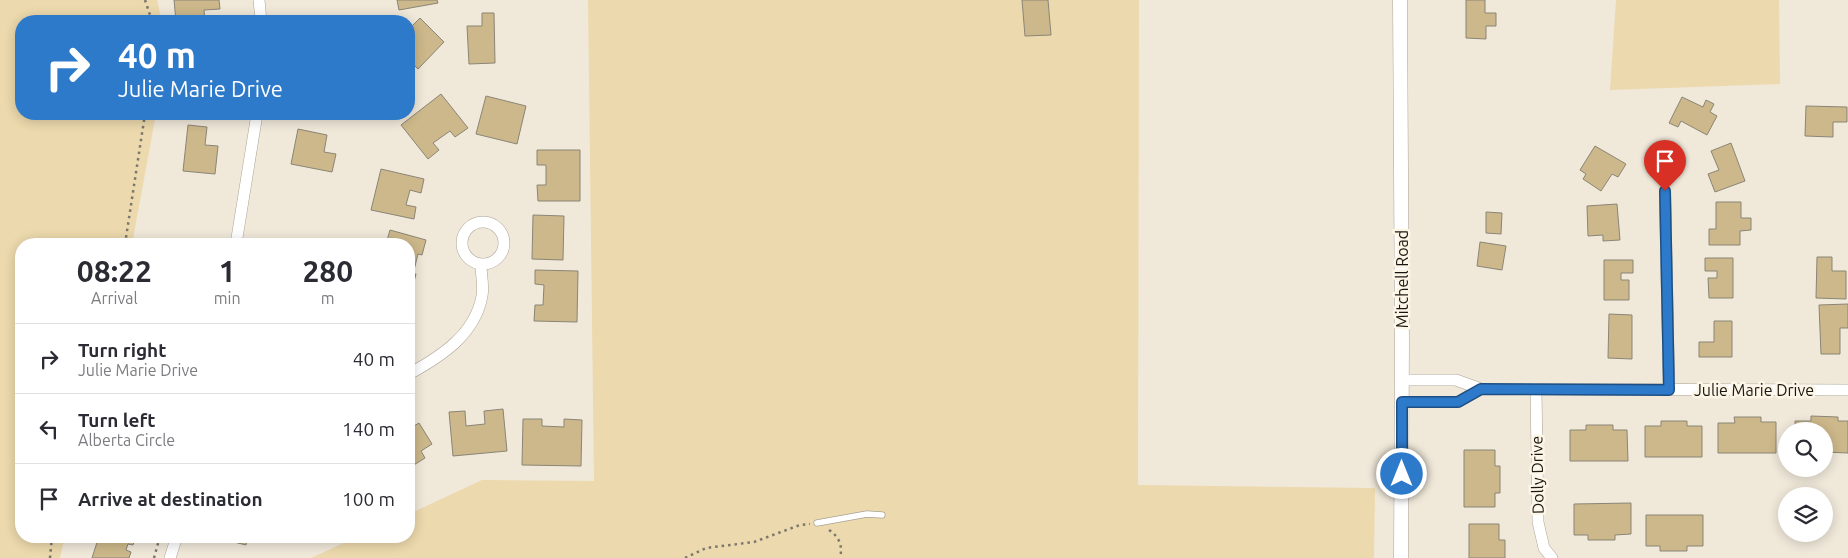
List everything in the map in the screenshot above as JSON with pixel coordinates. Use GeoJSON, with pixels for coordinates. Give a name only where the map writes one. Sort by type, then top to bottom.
{"type":"FeatureCollection","features":[{"type":"Feature","properties":{"kind":"street"},"geometry":{"type":"LineString","coordinates":[[259,0],[260,15]]}},
{"type":"Feature","properties":{"kind":"street","name":"Mitchell Road"},"geometry":{"type":"LineString","coordinates":[[1400,0],[1401,558]]}},
{"type":"Feature","properties":{"kind":"street"},"geometry":{"type":"LineString","coordinates":[[237,238],[256,120]]}},
{"type":"Feature","properties":{"kind":"street"},"geometry":{"type":"LineString","coordinates":[[1665,191],[1669,390]]}},
{"type":"Feature","properties":{"kind":"street"},"geometry":{"type":"LineString","coordinates":[[415,370],[446,351],[460,338],[472,322],[482,294],[481,265]]}},
{"type":"Feature","properties":{"kind":"street","name":"Julie Marie Drive"},"geometry":{"type":"LineString","coordinates":[[1402,380],[1456,380],[1481,389],[1848,390]]}},
{"type":"Feature","properties":{"kind":"street","name":"Julie Marie Drive"},"geometry":{"type":"LineString","coordinates":[[1402,402],[1458,402],[1481,389]]}},
{"type":"Feature","properties":{"kind":"street","name":"Dolly Drive"},"geometry":{"type":"LineString","coordinates":[[1536,389],[1538,522],[1544,548],[1552,558]]}},
{"type":"Feature","properties":{"kind":"street"},"geometry":{"type":"LineString","coordinates":[[170,558],[174,543]]}},
{"type":"Feature","properties":{"kind":"lane"},"geometry":{"type":"LineString","coordinates":[[817,523],[867,514],[882,515]]}},
{"type":"Feature","properties":{"kind":"path"},"geometry":{"type":"LineString","coordinates":[[145,0],[150,15]]}},
{"type":"Feature","properties":{"kind":"path"},"geometry":{"type":"LineString","coordinates":[[126,238],[144,120]]}},
{"type":"Feature","properties":{"kind":"path"},"geometry":{"type":"LineString","coordinates":[[684,558],[706,548],[754,542],[800,525],[817,523],[837,536],[841,544],[840,558]]}},
{"type":"Feature","properties":{"kind":"path"},"geometry":{"type":"LineString","coordinates":[[50,558],[51,543]]}},
{"type":"Feature","properties":{"kind":"path"},"geometry":{"type":"LineString","coordinates":[[154,558],[158,543]]}},
{"type":"Feature","properties":{"kind":"shaded area"},"geometry":{"type":"Polygon","coordinates":[[[0,0],[157,0],[161,15],[15,15],[15,120],[155,120],[133,238],[15,238],[15,543],[63,543],[60,558],[0,558],[0,0]]]}},
{"type":"Feature","properties":{"kind":"shaded area"},"geometry":{"type":"Polygon","coordinates":[[[588,0],[1139,0],[1138,485],[1375,488],[1374,558],[311,558],[344,543],[415,543],[415,511],[482,480],[594,481],[588,0]]]}},
{"type":"Feature","properties":{"kind":"shaded area"},"geometry":{"type":"Polygon","coordinates":[[[1616,0],[1779,0],[1780,84],[1610,90],[1616,0]]]}},
{"type":"Feature","properties":{"kind":"building"},"geometry":{"type":"Polygon","coordinates":[[[174,0],[219,0],[220,9],[204,10],[204,15],[175,15],[174,0]]]}},
{"type":"Feature","properties":{"kind":"building"},"geometry":{"type":"Polygon","coordinates":[[[397,0],[437,0],[438,3],[399,10],[397,0]]]}},
{"type":"Feature","properties":{"kind":"building"},"geometry":{"type":"Polygon","coordinates":[[[1022,0],[1048,0],[1051,35],[1025,36],[1022,0]]]}},
{"type":"Feature","properties":{"kind":"building"},"geometry":{"type":"Polygon","coordinates":[[[1466,0],[1485,0],[1485,13],[1496,13],[1496,26],[1486,26],[1486,39],[1466,38],[1466,0]]]}},
{"type":"Feature","properties":{"kind":"building"},"geometry":{"type":"Polygon","coordinates":[[[482,13],[494,13],[495,63],[469,64],[467,26],[482,26],[482,13]]]}},
{"type":"Feature","properties":{"kind":"building"},"geometry":{"type":"Polygon","coordinates":[[[420,18],[444,42],[418,69],[415,66],[415,23],[420,18]]]}},
{"type":"Feature","properties":{"kind":"building"},"geometry":{"type":"Polygon","coordinates":[[[441,94],[468,128],[455,137],[450,131],[433,143],[439,150],[428,159],[401,125],[407,120],[415,120],[415,114],[441,94]]]}},
{"type":"Feature","properties":{"kind":"building"},"geometry":{"type":"Polygon","coordinates":[[[486,96],[526,106],[517,144],[476,134],[486,96]]]}},
{"type":"Feature","properties":{"kind":"building"},"geometry":{"type":"Polygon","coordinates":[[[1682,97],[1703,107],[1706,100],[1714,104],[1710,112],[1717,116],[1707,135],[1681,121],[1678,127],[1669,123],[1682,97]]]}},
{"type":"Feature","properties":{"kind":"building"},"geometry":{"type":"Polygon","coordinates":[[[1806,106],[1847,107],[1847,122],[1833,122],[1833,137],[1805,136],[1806,106]]]}},
{"type":"Feature","properties":{"kind":"building"},"geometry":{"type":"Polygon","coordinates":[[[188,125],[207,127],[205,145],[218,146],[215,174],[183,171],[188,125]]]}},
{"type":"Feature","properties":{"kind":"building"},"geometry":{"type":"Polygon","coordinates":[[[298,129],[327,135],[324,152],[336,154],[332,172],[291,164],[298,129]]]}},
{"type":"Feature","properties":{"kind":"building"},"geometry":{"type":"Polygon","coordinates":[[[1731,143],[1745,181],[1715,192],[1708,174],[1719,170],[1711,151],[1731,143]]]}},
{"type":"Feature","properties":{"kind":"building"},"geometry":{"type":"Polygon","coordinates":[[[1595,146],[1626,164],[1618,177],[1612,174],[1601,191],[1583,179],[1586,174],[1580,170],[1595,146]]]}},
{"type":"Feature","properties":{"kind":"building"},"geometry":{"type":"Polygon","coordinates":[[[537,150],[580,150],[580,201],[538,201],[537,185],[546,185],[546,165],[537,165],[537,150]]]}},
{"type":"Feature","properties":{"kind":"building"},"geometry":{"type":"Polygon","coordinates":[[[381,169],[424,179],[421,193],[410,190],[406,205],[416,207],[414,219],[371,210],[381,169]]]}},
{"type":"Feature","properties":{"kind":"building"},"geometry":{"type":"Polygon","coordinates":[[[1716,202],[1741,202],[1741,218],[1751,218],[1751,230],[1740,231],[1740,245],[1709,245],[1709,229],[1716,229],[1716,202]]]}},
{"type":"Feature","properties":{"kind":"building"},"geometry":{"type":"Polygon","coordinates":[[[1617,204],[1620,240],[1603,241],[1603,235],[1588,236],[1587,206],[1617,204]]]}},
{"type":"Feature","properties":{"kind":"building"},"geometry":{"type":"Polygon","coordinates":[[[1486,212],[1502,213],[1501,234],[1486,233],[1486,212]]]}},
{"type":"Feature","properties":{"kind":"building"},"geometry":{"type":"Polygon","coordinates":[[[533,215],[564,216],[563,260],[532,259],[533,215]]]}},
{"type":"Feature","properties":{"kind":"building"},"geometry":{"type":"Polygon","coordinates":[[[390,230],[426,240],[422,255],[418,254],[415,266],[415,238],[388,238],[390,230]]]}},
{"type":"Feature","properties":{"kind":"building"},"geometry":{"type":"Polygon","coordinates":[[[1480,242],[1506,246],[1502,270],[1477,266],[1480,242]]]}},
{"type":"Feature","properties":{"kind":"building"},"geometry":{"type":"Polygon","coordinates":[[[1817,257],[1832,257],[1832,271],[1846,271],[1846,299],[1816,298],[1817,257]]]}},
{"type":"Feature","properties":{"kind":"building"},"geometry":{"type":"Polygon","coordinates":[[[1705,258],[1733,258],[1733,298],[1709,298],[1708,278],[1717,278],[1717,271],[1705,271],[1705,258]]]}},
{"type":"Feature","properties":{"kind":"building"},"geometry":{"type":"Polygon","coordinates":[[[1604,260],[1633,260],[1633,273],[1621,273],[1621,280],[1629,280],[1629,300],[1604,300],[1604,260]]]}},
{"type":"Feature","properties":{"kind":"building"},"geometry":{"type":"Polygon","coordinates":[[[535,270],[578,271],[577,322],[534,321],[535,305],[543,305],[544,285],[535,284],[535,270]]]}},
{"type":"Feature","properties":{"kind":"building"},"geometry":{"type":"Polygon","coordinates":[[[1848,304],[1848,328],[1840,328],[1840,354],[1821,354],[1819,305],[1848,304]]]}},
{"type":"Feature","properties":{"kind":"building"},"geometry":{"type":"Polygon","coordinates":[[[1609,314],[1632,315],[1632,359],[1608,358],[1609,314]]]}},
{"type":"Feature","properties":{"kind":"building"},"geometry":{"type":"Polygon","coordinates":[[[1714,321],[1732,321],[1732,357],[1699,357],[1699,342],[1714,342],[1714,321]]]}},
{"type":"Feature","properties":{"kind":"building"},"geometry":{"type":"Polygon","coordinates":[[[503,409],[507,451],[453,456],[449,412],[465,411],[466,426],[485,424],[484,411],[503,409]]]}},
{"type":"Feature","properties":{"kind":"building"},"geometry":{"type":"Polygon","coordinates":[[[1811,416],[1838,417],[1838,421],[1848,421],[1848,453],[1833,452],[1833,422],[1795,422],[1811,421],[1811,416]]]}},
{"type":"Feature","properties":{"kind":"building"},"geometry":{"type":"Polygon","coordinates":[[[1734,417],[1761,417],[1761,422],[1776,422],[1776,453],[1718,453],[1718,423],[1735,423],[1734,417]]]}},
{"type":"Feature","properties":{"kind":"building"},"geometry":{"type":"Polygon","coordinates":[[[523,419],[542,419],[542,426],[564,427],[564,419],[582,420],[581,466],[522,465],[523,419]]]}},
{"type":"Feature","properties":{"kind":"building"},"geometry":{"type":"Polygon","coordinates":[[[1661,421],[1687,421],[1687,426],[1702,426],[1702,457],[1645,457],[1645,426],[1661,426],[1661,421]]]}},
{"type":"Feature","properties":{"kind":"building"},"geometry":{"type":"Polygon","coordinates":[[[419,423],[432,444],[421,451],[425,458],[415,464],[415,425],[419,423]]]}},
{"type":"Feature","properties":{"kind":"building"},"geometry":{"type":"Polygon","coordinates":[[[1586,425],[1613,425],[1613,430],[1627,430],[1628,461],[1570,461],[1570,430],[1586,430],[1586,425]]]}},
{"type":"Feature","properties":{"kind":"building"},"geometry":{"type":"Polygon","coordinates":[[[1464,450],[1495,450],[1495,466],[1500,466],[1500,493],[1495,493],[1495,507],[1464,507],[1464,450]]]}},
{"type":"Feature","properties":{"kind":"building"},"geometry":{"type":"Polygon","coordinates":[[[1631,503],[1631,534],[1615,535],[1615,540],[1588,540],[1588,535],[1574,535],[1574,504],[1631,503]]]}},
{"type":"Feature","properties":{"kind":"building"},"geometry":{"type":"Polygon","coordinates":[[[1646,515],[1703,515],[1703,546],[1687,546],[1687,551],[1660,551],[1660,546],[1646,546],[1646,515]]]}},
{"type":"Feature","properties":{"kind":"building"},"geometry":{"type":"Polygon","coordinates":[[[1469,524],[1499,524],[1499,540],[1505,540],[1505,558],[1469,558],[1469,524]]]}},
{"type":"Feature","properties":{"kind":"building"},"geometry":{"type":"Polygon","coordinates":[[[97,543],[134,543],[133,545],[128,544],[126,550],[131,552],[129,558],[92,558],[97,543]]]}},
{"type":"Feature","properties":{"kind":"route"},"geometry":{"type":"LineString","coordinates":[[1402,474],[1402,402],[1458,402],[1481,389],[1669,390],[1665,191]]}}]}
